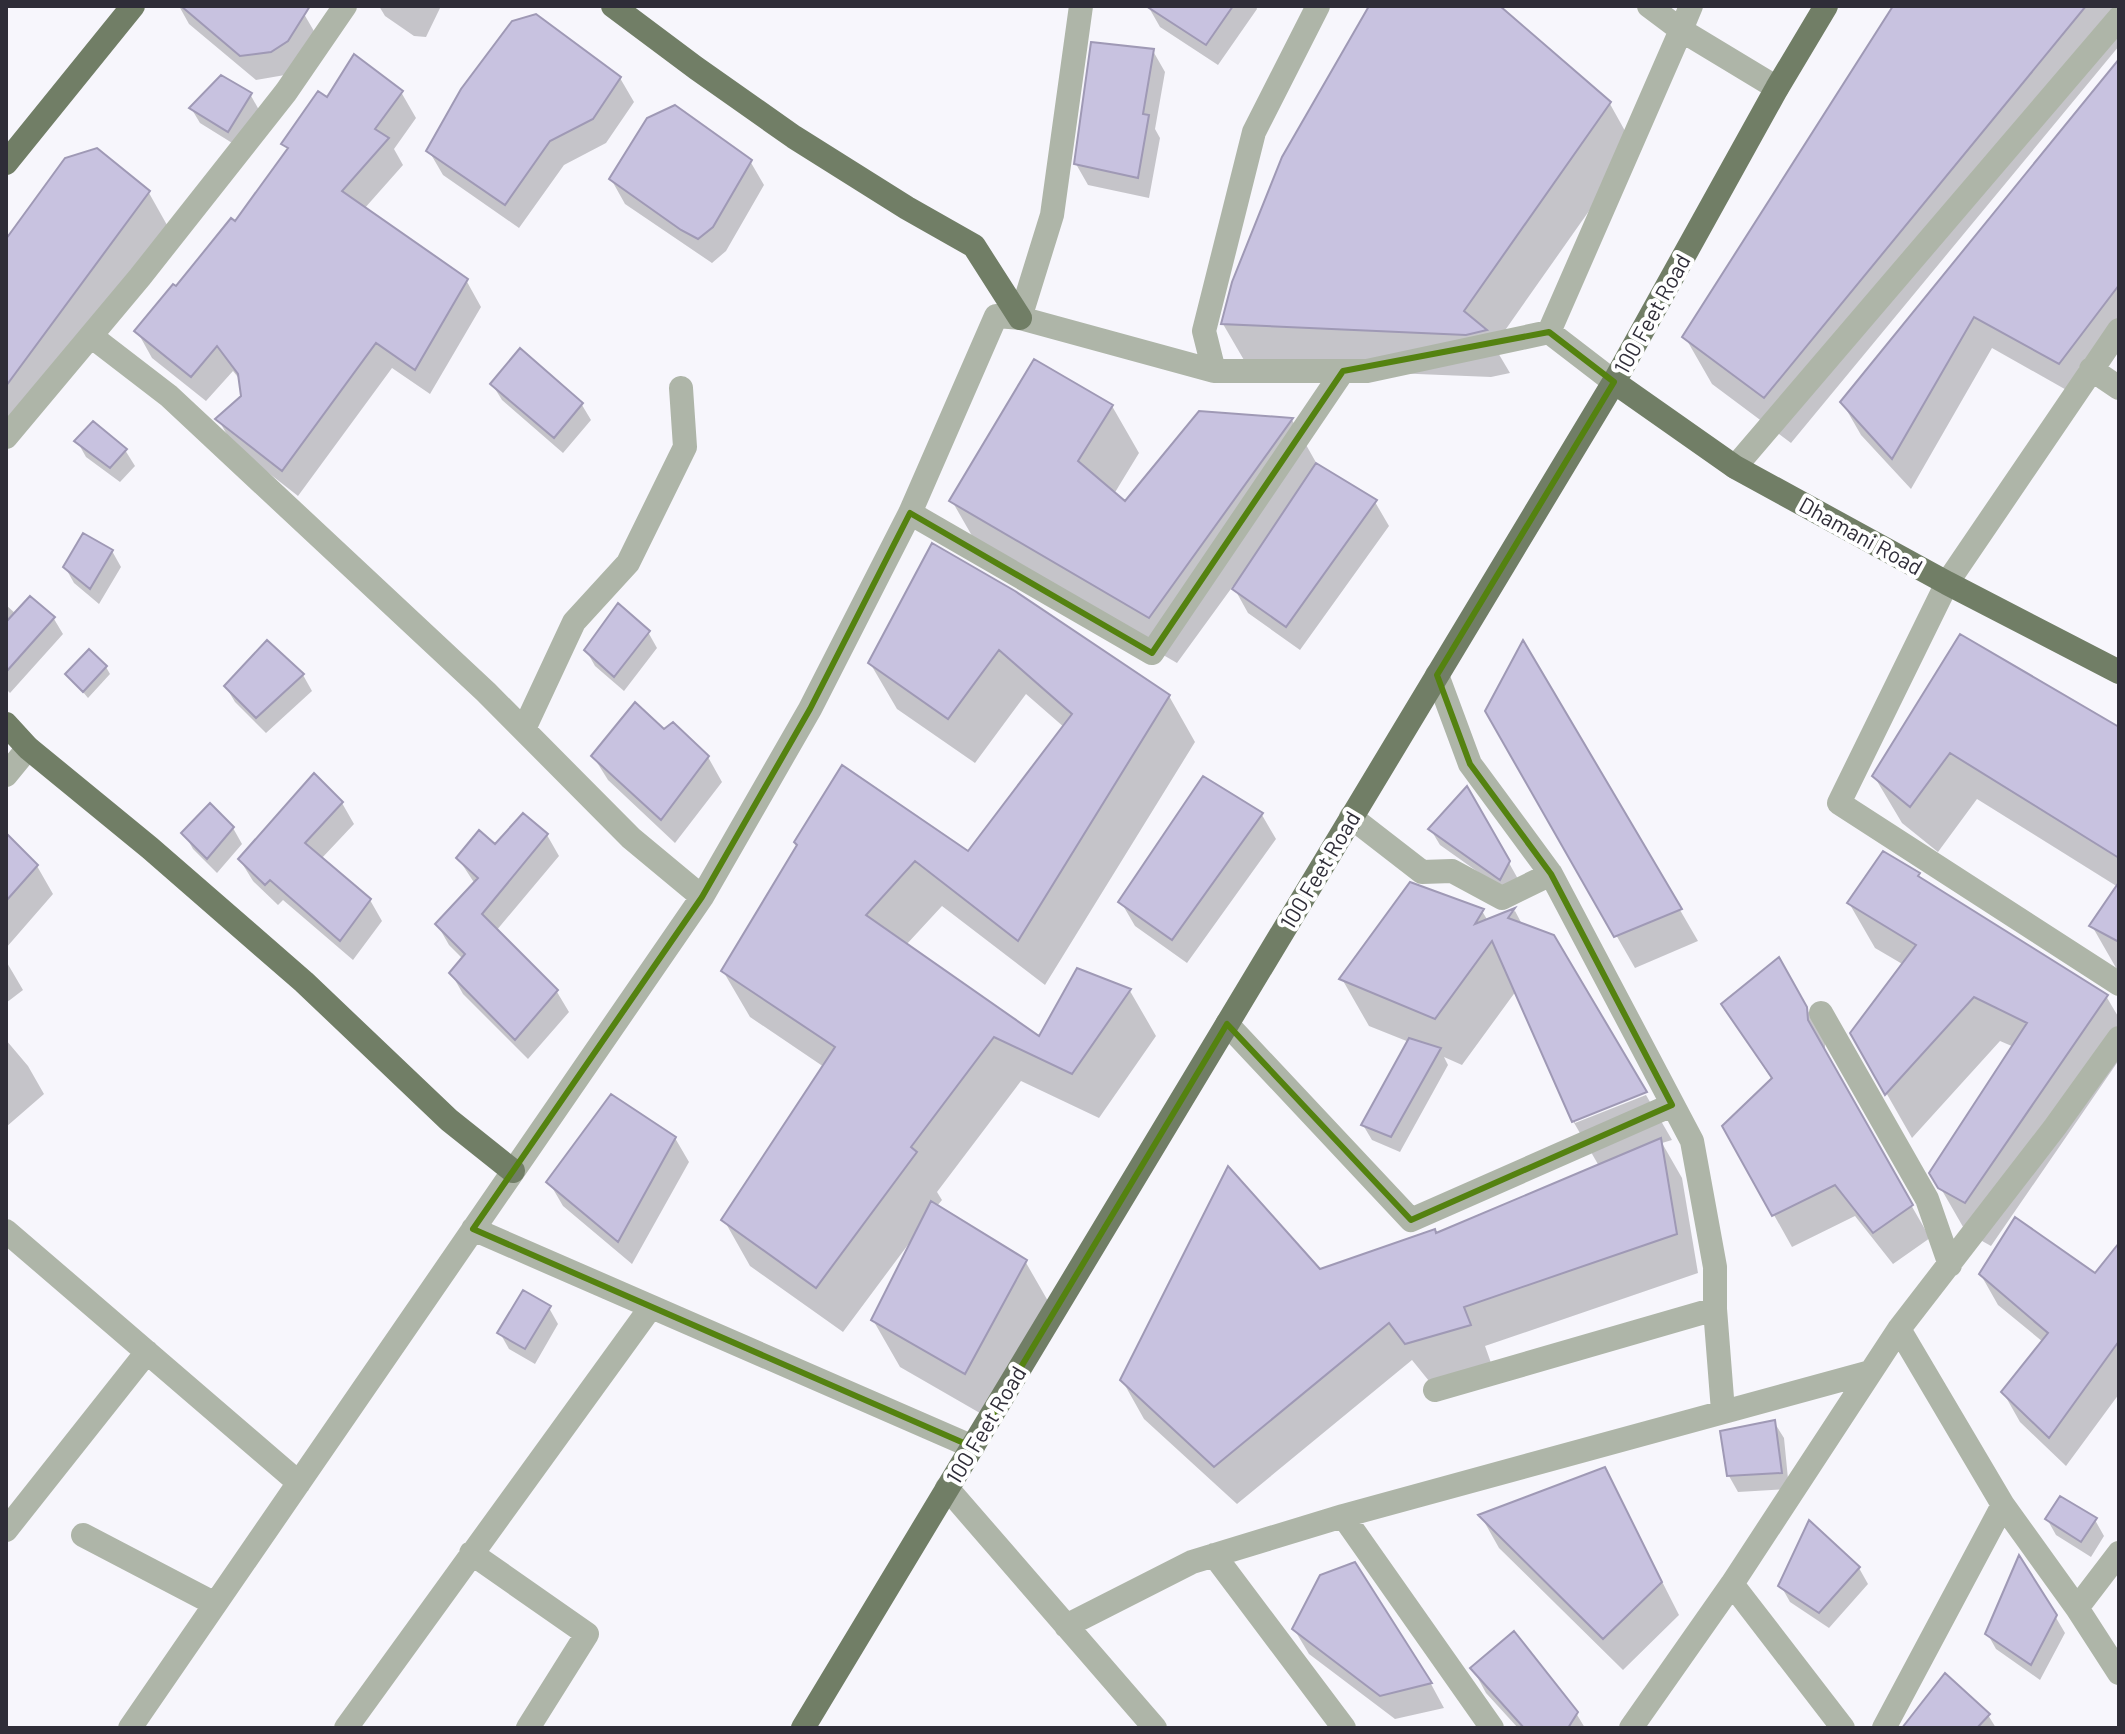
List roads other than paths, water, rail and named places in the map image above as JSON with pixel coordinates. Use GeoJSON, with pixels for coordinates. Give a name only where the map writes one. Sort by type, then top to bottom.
{"type":"FeatureCollection","features":[{"type":"Feature","properties":{"kind":"main road"},"geometry":{"type":"LineString","coordinates":[[6,163],[133,6]]}},
{"type":"Feature","properties":{"kind":"main road"},"geometry":{"type":"LineString","coordinates":[[613,6],[794,137],[974,246],[1020,318]]}},
{"type":"Feature","properties":{"kind":"main road","name":"100 Feet Road"},"geometry":{"type":"LineString","coordinates":[[803,1728],[1614,382],[1777,88],[1826,6]]}},
{"type":"Feature","properties":{"kind":"main road","name":"Dhamani Road"},"geometry":{"type":"LineString","coordinates":[[1614,382],[1735,467],[1947,583],[2119,672]]}},
{"type":"Feature","properties":{"kind":"main road"},"geometry":{"type":"LineString","coordinates":[[6,724],[28,748],[150,848],[304,982],[449,1120],[513,1171]]}},
{"type":"Feature","properties":{"kind":"street"},"geometry":{"type":"LineString","coordinates":[[6,437],[286,92],[345,6]]}},
{"type":"Feature","properties":{"kind":"street"},"geometry":{"type":"LineString","coordinates":[[1020,318],[1052,215],[1081,6]]}},
{"type":"Feature","properties":{"kind":"street"},"geometry":{"type":"LineString","coordinates":[[1214,371],[1204,331],[1254,132],[1318,6]]}},
{"type":"Feature","properties":{"kind":"street"},"geometry":{"type":"LineString","coordinates":[[1649,6],[1681,30],[1777,88]]}},
{"type":"Feature","properties":{"kind":"street"},"geometry":{"type":"LineString","coordinates":[[1549,332],[1691,6]]}},
{"type":"Feature","properties":{"kind":"street"},"geometry":{"type":"LineString","coordinates":[[1735,467],[2119,18]]}},
{"type":"Feature","properties":{"kind":"street"},"geometry":{"type":"LineString","coordinates":[[130,1728],[702,897],[810,709],[910,513],[996,316],[1020,318],[1214,371],[1367,371],[1549,332],[1614,382]]}},
{"type":"Feature","properties":{"kind":"street"},"geometry":{"type":"LineString","coordinates":[[2119,330],[1947,583],[1839,803],[2119,984]]}},
{"type":"Feature","properties":{"kind":"street"},"geometry":{"type":"LineString","coordinates":[[91,336],[169,396],[380,590],[631,838],[702,897]]}},
{"type":"Feature","properties":{"kind":"street"},"geometry":{"type":"LineString","coordinates":[[2091,369],[2119,388]]}},
{"type":"Feature","properties":{"kind":"street"},"geometry":{"type":"LineString","coordinates":[[910,513],[1152,653],[1343,371]]}},
{"type":"Feature","properties":{"kind":"street"},"geometry":{"type":"LineString","coordinates":[[524,729],[574,622],[628,563],[685,447],[681,388]]}},
{"type":"Feature","properties":{"kind":"street"},"geometry":{"type":"LineString","coordinates":[[1437,675],[1470,764],[1551,874],[1692,1141],[1715,1267],[1723,1411]]}},
{"type":"Feature","properties":{"kind":"street"},"geometry":{"type":"LineString","coordinates":[[6,775],[28,748]]}},
{"type":"Feature","properties":{"kind":"street"},"geometry":{"type":"LineString","coordinates":[[1351,817],[1422,872],[1452,871],[1502,898],[1551,874]]}},
{"type":"Feature","properties":{"kind":"street"},"geometry":{"type":"LineString","coordinates":[[1821,1013],[1927,1199],[1950,1265]]}},
{"type":"Feature","properties":{"kind":"street"},"geometry":{"type":"LineString","coordinates":[[1227,1024],[1411,1220],[1672,1105]]}},
{"type":"Feature","properties":{"kind":"street"},"geometry":{"type":"LineString","coordinates":[[1631,1728],[1732,1584],[1899,1329],[2119,1038]]}},
{"type":"Feature","properties":{"kind":"street"},"geometry":{"type":"LineString","coordinates":[[473,1229],[973,1447]]}},
{"type":"Feature","properties":{"kind":"street"},"geometry":{"type":"LineString","coordinates":[[6,1231],[299,1483]]}},
{"type":"Feature","properties":{"kind":"street"},"geometry":{"type":"LineString","coordinates":[[359,1723],[471,1553],[651,1307]]}},
{"type":"Feature","properties":{"kind":"street"},"geometry":{"type":"LineString","coordinates":[[1435,1390],[1715,1309]]}},
{"type":"Feature","properties":{"kind":"street"},"geometry":{"type":"LineString","coordinates":[[1899,1329],[2003,1505],[2119,1673]]}},
{"type":"Feature","properties":{"kind":"street"},"geometry":{"type":"LineString","coordinates":[[6,1530],[147,1352]]}},
{"type":"Feature","properties":{"kind":"street"},"geometry":{"type":"LineString","coordinates":[[1066,1626],[1192,1562],[1214,1555],[1343,1516],[1870,1372]]}},
{"type":"Feature","properties":{"kind":"street"},"geometry":{"type":"LineString","coordinates":[[947,1488],[1155,1728]]}},
{"type":"Feature","properties":{"kind":"street"},"geometry":{"type":"LineString","coordinates":[[1884,1728],[2003,1505]]}},
{"type":"Feature","properties":{"kind":"street"},"geometry":{"type":"LineString","coordinates":[[1343,1516],[1492,1728]]}},
{"type":"Feature","properties":{"kind":"street"},"geometry":{"type":"LineString","coordinates":[[83,1535],[215,1604]]}},
{"type":"Feature","properties":{"kind":"street"},"geometry":{"type":"LineString","coordinates":[[471,1553],[587,1634],[528,1728]]}},
{"type":"Feature","properties":{"kind":"street"},"geometry":{"type":"LineString","coordinates":[[2077,1608],[2119,1553]]}},
{"type":"Feature","properties":{"kind":"street"},"geometry":{"type":"LineString","coordinates":[[1214,1555],[1344,1728]]}},
{"type":"Feature","properties":{"kind":"street"},"geometry":{"type":"LineString","coordinates":[[1732,1584],[1843,1728]]}}]}
